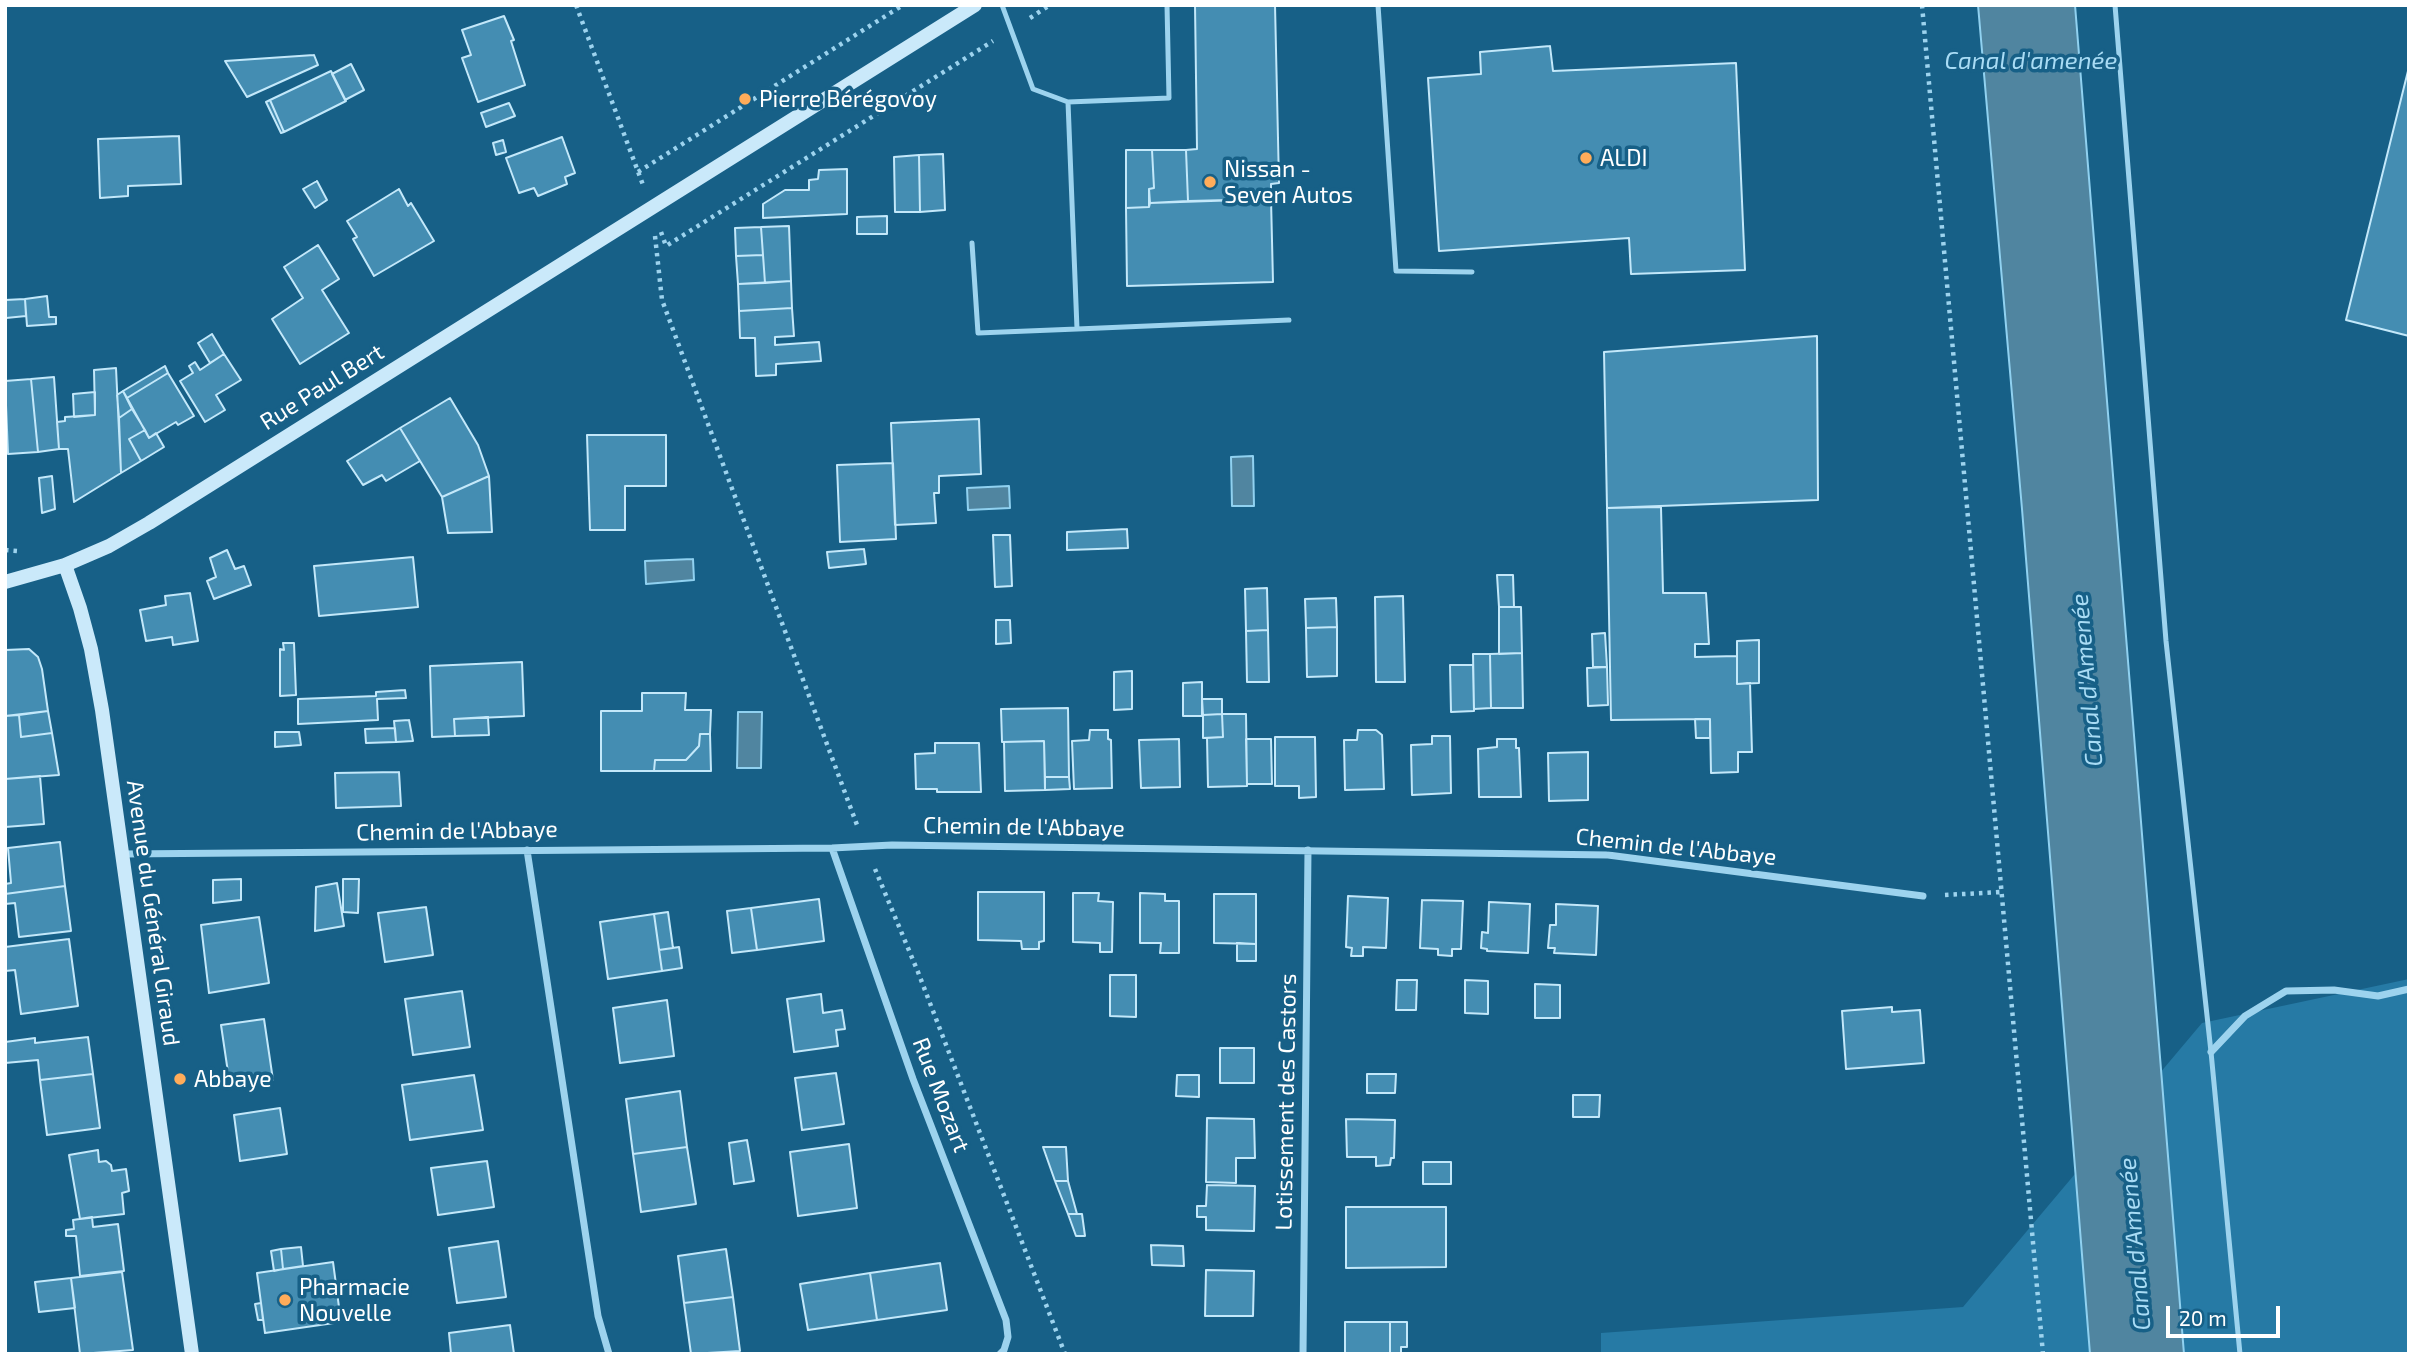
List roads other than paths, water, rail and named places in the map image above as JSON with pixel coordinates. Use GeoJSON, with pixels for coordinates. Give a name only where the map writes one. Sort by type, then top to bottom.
{"type":"FeatureCollection","features":[{"type":"Feature","properties":{"kind":"main road","name":"Rue Paul Bert"},"geometry":{"type":"LineString","coordinates":[[5,582],[65,565],[108,546],[149,523],[975,5]]}},
{"type":"Feature","properties":{"kind":"main road","name":"Avenue du Général Giraud"},"geometry":{"type":"LineString","coordinates":[[65,565],[91,649],[192,1354]]}},
{"type":"Feature","properties":{"kind":"street","name":"Chemin de l'Abbaye"},"geometry":{"type":"LineString","coordinates":[[122,854],[865,846],[1608,855],[1923,896]]}},
{"type":"Feature","properties":{"kind":"street","name":"Rue Mozart"},"geometry":{"type":"LineString","coordinates":[[832,848],[913,1079],[1006,1320],[1008,1337],[1000,1354]]}},
{"type":"Feature","properties":{"kind":"street"},"geometry":{"type":"LineString","coordinates":[[527,850],[598,1316],[609,1354]]}},
{"type":"Feature","properties":{"kind":"street","name":"Lotissement des Castors"},"geometry":{"type":"LineString","coordinates":[[1303,1354],[1308,850]]}},
{"type":"Feature","properties":{"kind":"street"},"geometry":{"type":"LineString","coordinates":[[2211,1052],[2245,1016],[2286,991],[2334,990],[2378,996],[2409,989]]}},
{"type":"Feature","properties":{"kind":"lane"},"geometry":{"type":"LineString","coordinates":[[1002,5],[1033,89],[1068,102],[1169,98],[1167,5]]}},
{"type":"Feature","properties":{"kind":"lane"},"geometry":{"type":"LineString","coordinates":[[1378,5],[1396,271],[1472,272]]}},
{"type":"Feature","properties":{"kind":"lane"},"geometry":{"type":"LineString","coordinates":[[2115,5],[2166,641],[2211,1052],[2240,1354]]}},
{"type":"Feature","properties":{"kind":"lane"},"geometry":{"type":"LineString","coordinates":[[1068,102],[1077,329]]}},
{"type":"Feature","properties":{"kind":"lane"},"geometry":{"type":"LineString","coordinates":[[972,243],[978,333],[1289,320]]}},
{"type":"Feature","properties":{"kind":"water","name":"Canal d'amenée"},"geometry":{"type":"Polygon","coordinates":[[[1978,5],[2075,5],[2184,1354],[2090,1354],[2022,509],[1978,5]]]}},
{"type":"Feature","properties":{"kind":"water"},"geometry":{"type":"Polygon","coordinates":[[[1253,456],[1254,506],[1232,506],[1231,457],[1253,456]]]}},
{"type":"Feature","properties":{"kind":"water"},"geometry":{"type":"Polygon","coordinates":[[[1009,486],[1010,508],[968,510],[967,488],[1009,486]]]}},
{"type":"Feature","properties":{"kind":"water"},"geometry":{"type":"Polygon","coordinates":[[[693,559],[694,580],[646,584],[645,561],[693,559]]]}},
{"type":"Feature","properties":{"kind":"water"},"geometry":{"type":"Polygon","coordinates":[[[738,712],[762,712],[761,768],[737,768],[738,712]]]}},
{"type":"Feature","properties":{"kind":"place","name":"Pierre Bérégovoy"},"geometry":{"type":"Point","coordinates":[745,99]}},
{"type":"Feature","properties":{"kind":"place","name":"ALDI"},"geometry":{"type":"Point","coordinates":[1586,158]}},
{"type":"Feature","properties":{"kind":"place","name":"Nissan - Seven Autos"},"geometry":{"type":"Point","coordinates":[1210,182]}},
{"type":"Feature","properties":{"kind":"place","name":"Abbaye"},"geometry":{"type":"Point","coordinates":[180,1079]}},
{"type":"Feature","properties":{"kind":"place","name":"Pharmacie Nouvelle"},"geometry":{"type":"Point","coordinates":[285,1300]}},
{"type":"Feature","properties":{"kind":"water label","name":"Canal d'Amenée"},"geometry":{"type":"Point","coordinates":[2087,680]}},
{"type":"Feature","properties":{"kind":"water label","name":"Canal d'Amenée"},"geometry":{"type":"Point","coordinates":[2135,1244]}}]}
